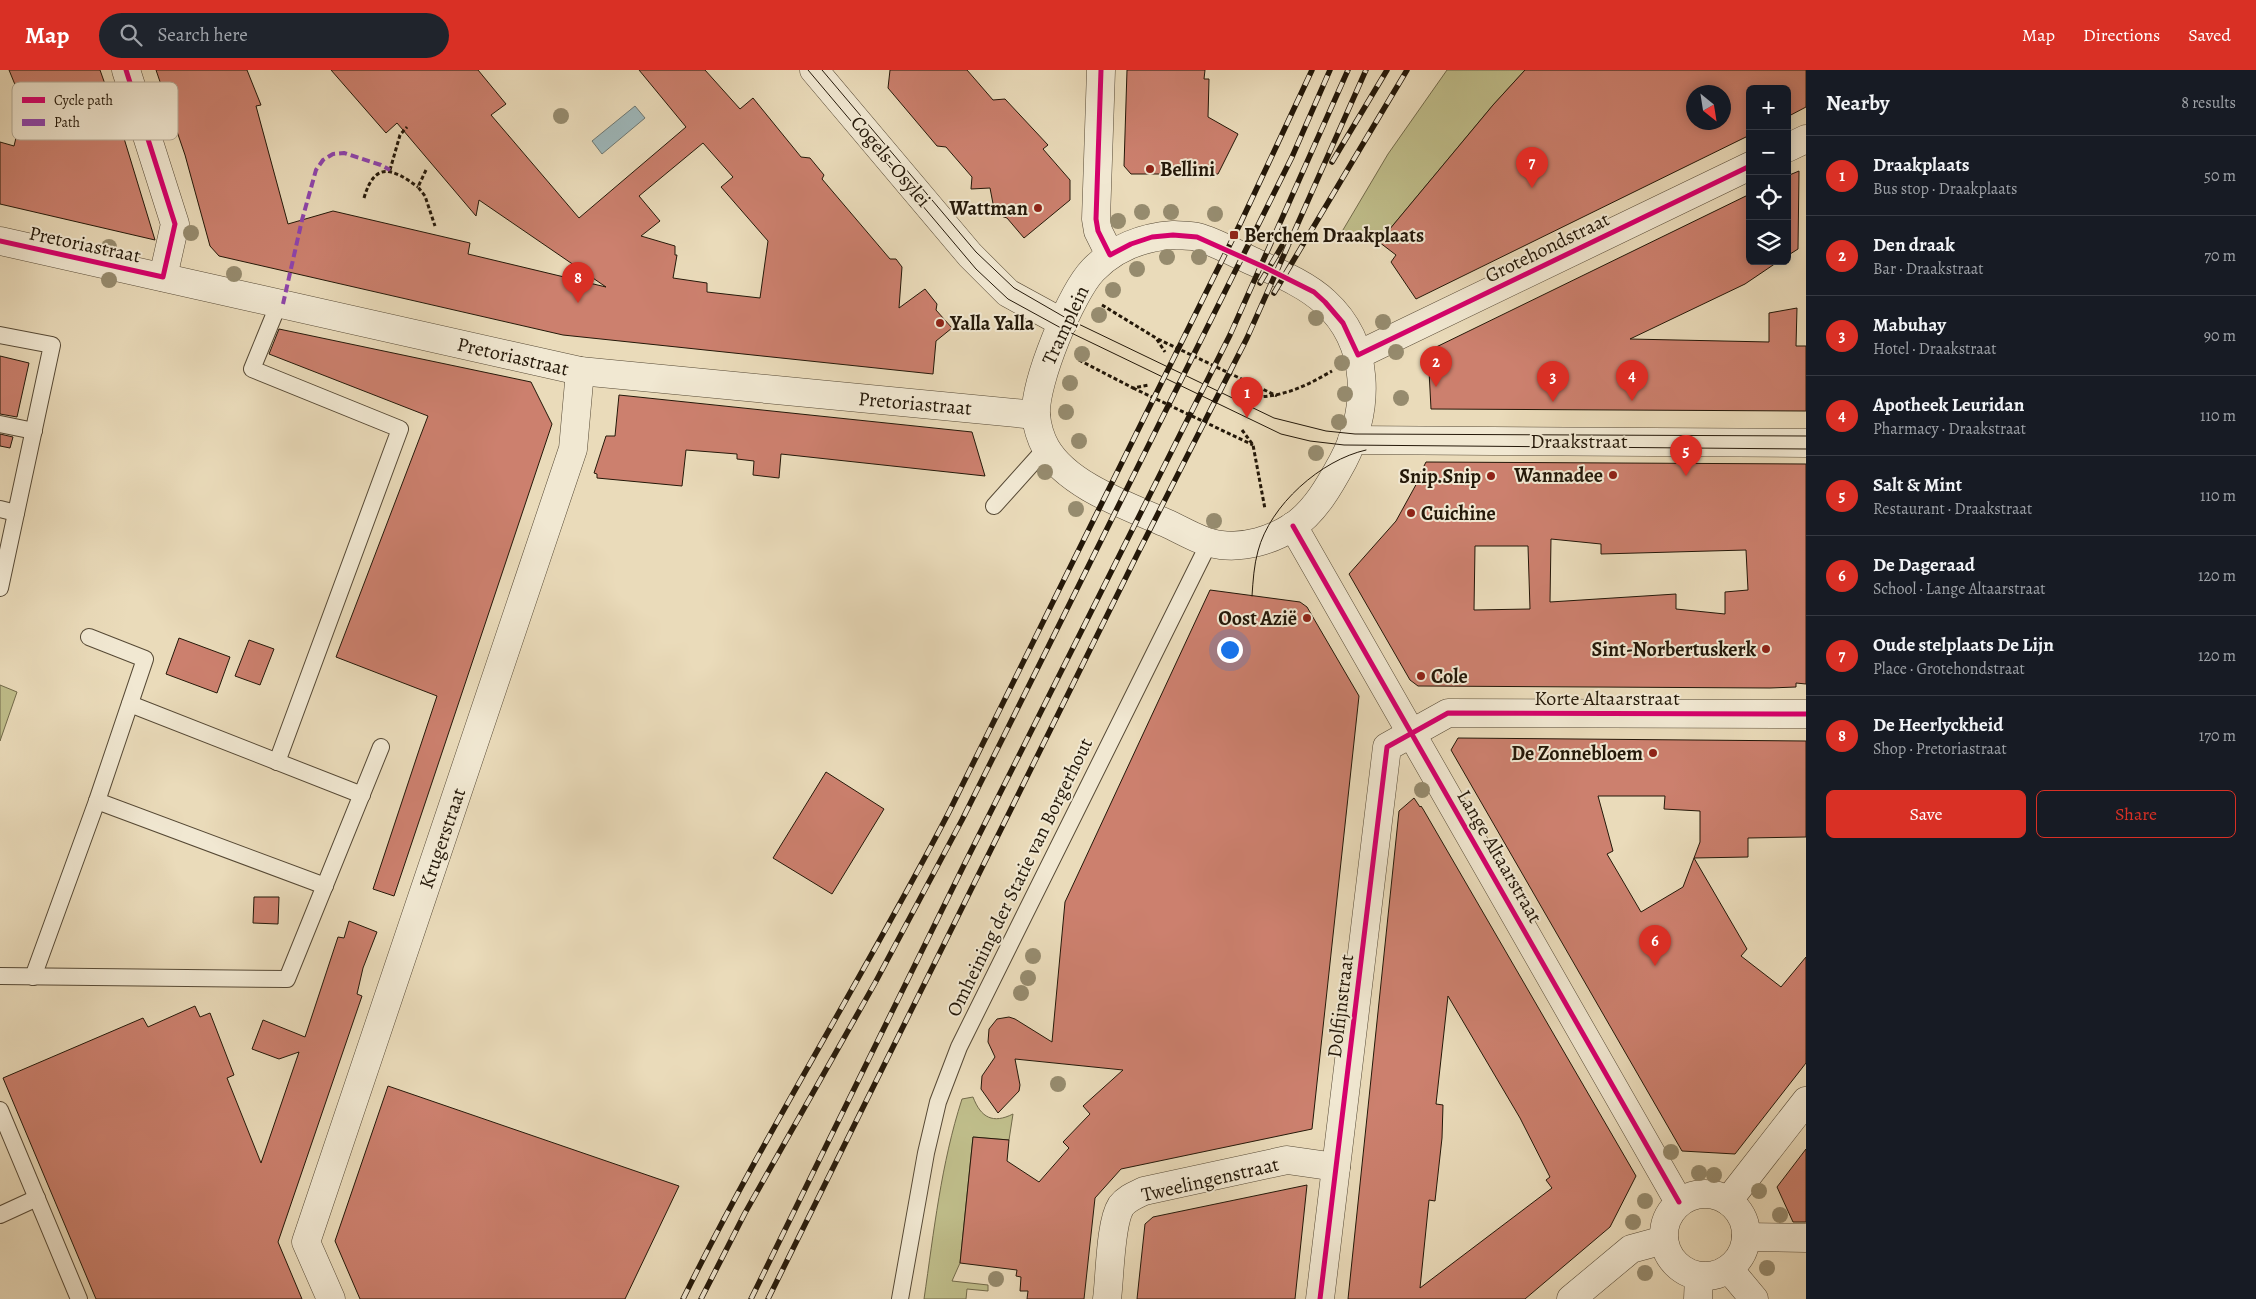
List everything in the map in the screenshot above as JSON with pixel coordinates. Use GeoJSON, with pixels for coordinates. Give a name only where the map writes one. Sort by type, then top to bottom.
{"type":"FeatureCollection","features":[{"type":"Feature","properties":{"kind":"street"},"geometry":{"type":"LineString","coordinates":[[126,70],[130,82]]}},
{"type":"Feature","properties":{"kind":"street","name":"Cogels-Osylei"},"geometry":{"type":"LineString","coordinates":[[814,70],[995,282],[1014,297],[1063,323]]}},
{"type":"Feature","properties":{"kind":"street"},"geometry":{"type":"LineString","coordinates":[[1101,70],[1096,219],[1098,231],[1110,255]]}},
{"type":"Feature","properties":{"kind":"street"},"geometry":{"type":"LineString","coordinates":[[1791,146],[1806,139]]}},
{"type":"Feature","properties":{"kind":"street"},"geometry":{"type":"LineString","coordinates":[[148,140],[175,224],[163,277]]}},
{"type":"Feature","properties":{"kind":"street","name":"Grotehondstraat"},"geometry":{"type":"LineString","coordinates":[[1358,355],[1746,168]]}},
{"type":"Feature","properties":{"kind":"street","name":"Tramplein"},"geometry":{"type":"LineString","coordinates":[[1173,235],[1197,237],[1264,266],[1314,292],[1325,302],[1349,333],[1358,355],[1362,380],[1362,407],[1352,440],[1323,494],[1293,526],[1268,539],[1236,546],[1210,543],[1099,492],[1073,476],[1056,461],[1046,448],[1039,432],[1036,415],[1038,392],[1044,368],[1079,291],[1092,271],[1110,255],[1131,244],[1152,237],[1173,235]]}},
{"type":"Feature","properties":{"kind":"street","name":"Pretoriastraat"},"geometry":{"type":"LineString","coordinates":[[0,241],[580,371],[1036,415]]}},
{"type":"Feature","properties":{"kind":"street","name":"Krugerstraat"},"geometry":{"type":"LineString","coordinates":[[331,1299],[306,1242],[572,449],[580,371]]}},
{"type":"Feature","properties":{"kind":"street","name":"Draakstraat"},"geometry":{"type":"LineString","coordinates":[[1352,440],[1806,443]]}},
{"type":"Feature","properties":{"kind":"street","name":"Lange Altaarstraat"},"geometry":{"type":"LineString","coordinates":[[1293,526],[1679,1202]]}},
{"type":"Feature","properties":{"kind":"street","name":"Korte Altaarstraat"},"geometry":{"type":"LineString","coordinates":[[1412,732],[1448,713],[1806,714]]}},
{"type":"Feature","properties":{"kind":"street","name":"Dolfijnstraat"},"geometry":{"type":"LineString","coordinates":[[1320,1299],[1387,747],[1412,732]]}},
{"type":"Feature","properties":{"kind":"street"},"geometry":{"type":"LineString","coordinates":[[1728,1200],[1806,1101]]}},
{"type":"Feature","properties":{"kind":"street","name":"Tweelingenstraat"},"geometry":{"type":"LineString","coordinates":[[1107,1299],[1115,1219],[1122,1206],[1130,1198],[1144,1191],[1286,1160],[1336,1167]]}},
{"type":"Feature","properties":{"kind":"street"},"geometry":{"type":"LineString","coordinates":[[1704,1194],[1728,1200],[1742,1217],[1746,1238],[1743,1249],[1738,1260],[1729,1269],[1709,1276],[1698,1287],[1688,1273],[1676,1264],[1666,1250],[1664,1240],[1666,1223],[1679,1202],[1691,1196],[1704,1194]]}},
{"type":"Feature","properties":{"kind":"street"},"geometry":{"type":"LineString","coordinates":[[1746,1238],[1806,1238]]}},
{"type":"Feature","properties":{"kind":"street"},"geometry":{"type":"LineString","coordinates":[[1571,1299],[1631,1249],[1664,1240]]}},
{"type":"Feature","properties":{"kind":"street"},"geometry":{"type":"LineString","coordinates":[[1729,1269],[1754,1299]]}},
{"type":"Feature","properties":{"kind":"lane"},"geometry":{"type":"LineString","coordinates":[[277,762],[400,429],[252,369],[278,303]]}},
{"type":"Feature","properties":{"kind":"lane"},"geometry":{"type":"LineString","coordinates":[[0,334],[52,345],[0,588]]}},
{"type":"Feature","properties":{"kind":"lane"},"geometry":{"type":"LineString","coordinates":[[0,424],[34,431]]}},
{"type":"Feature","properties":{"kind":"lane"},"geometry":{"type":"LineString","coordinates":[[994,506],[1046,448]]}},
{"type":"Feature","properties":{"kind":"lane"},"geometry":{"type":"LineString","coordinates":[[0,509],[16,513]]}},
{"type":"Feature","properties":{"kind":"lane","name":"Omheining der Statie van Borgerhout"},"geometry":{"type":"LineString","coordinates":[[900,1299],[919,1186],[938,1102],[959,1047],[1210,543]]}},
{"type":"Feature","properties":{"kind":"lane"},"geometry":{"type":"LineString","coordinates":[[33,977],[97,801],[145,660],[90,637]]}},
{"type":"Feature","properties":{"kind":"lane"},"geometry":{"type":"LineString","coordinates":[[130,704],[362,795]]}},
{"type":"Feature","properties":{"kind":"lane"},"geometry":{"type":"LineString","coordinates":[[0,976],[287,979],[380,748]]}},
{"type":"Feature","properties":{"kind":"lane"},"geometry":{"type":"LineString","coordinates":[[97,801],[326,886]]}},
{"type":"Feature","properties":{"kind":"lane"},"geometry":{"type":"LineString","coordinates":[[0,1110],[79,1299]]}},
{"type":"Feature","properties":{"kind":"lane"},"geometry":{"type":"LineString","coordinates":[[0,1215],[37,1198]]}},
{"type":"Feature","properties":{"kind":"path"},"geometry":{"type":"LineString","coordinates":[[390,170],[400,135],[407,127]]}},
{"type":"Feature","properties":{"kind":"path"},"geometry":{"type":"LineString","coordinates":[[364,198],[368,183],[377,174],[390,170],[418,187],[425,196],[435,226]]}},
{"type":"Feature","properties":{"kind":"path"},"geometry":{"type":"LineString","coordinates":[[418,187],[426,170]]}},
{"type":"Feature","properties":{"kind":"path"},"geometry":{"type":"LineString","coordinates":[[1156,338],[1277,396]]}},
{"type":"Feature","properties":{"kind":"path"},"geometry":{"type":"LineString","coordinates":[[1257,397],[1277,396],[1308,385],[1358,355]]}},
{"type":"Feature","properties":{"kind":"path"},"geometry":{"type":"LineString","coordinates":[[1133,388],[1253,445]]}},
{"type":"Feature","properties":{"kind":"path"},"geometry":{"type":"LineString","coordinates":[[1242,430],[1253,445],[1263,494],[1268,539]]}},
{"type":"Feature","properties":{"kind":"shaded area"},"geometry":{"type":"Polygon","coordinates":[[[1447,70],[1525,70],[1493,105],[1379,242],[1337,240],[1388,154],[1447,70]]]}},
{"type":"Feature","properties":{"kind":"shaded area"},"geometry":{"type":"Polygon","coordinates":[[[0,685],[17,692],[0,741],[0,685]]]}},
{"type":"Feature","properties":{"kind":"shaded area"},"geometry":{"type":"Polygon","coordinates":[[[973,1097],[980,1110],[988,1117],[999,1119],[1013,1114],[1009,1140],[973,1137],[960,1263],[952,1281],[988,1285],[988,1291],[967,1289],[966,1299],[924,1299],[939,1198],[955,1123],[962,1099],[973,1097]]]}},
{"type":"Feature","properties":{"kind":"water"},"geometry":{"type":"Polygon","coordinates":[[[635,106],[645,118],[602,154],[592,141],[635,106]]]}},
{"type":"Feature","properties":{"kind":"building"},"geometry":{"type":"Polygon","coordinates":[[[9,70],[100,70],[104,82],[14,82],[9,70]]]}},
{"type":"Feature","properties":{"kind":"building"},"geometry":{"type":"Polygon","coordinates":[[[156,70],[247,70],[261,105],[256,106],[288,224],[333,211],[470,243],[468,254],[606,287],[479,200],[476,216],[397,123],[386,133],[331,70],[478,70],[506,104],[491,115],[579,218],[686,127],[639,70],[705,70],[740,109],[753,98],[801,157],[810,158],[824,175],[822,179],[890,259],[896,259],[902,267],[899,308],[925,289],[937,304],[936,310],[952,328],[936,341],[933,374],[563,335],[219,256],[210,246],[178,134],[178,82],[160,82],[156,70]],[[703,143],[639,196],[660,221],[641,236],[675,246],[675,255],[677,255],[673,278],[707,283],[707,292],[760,298],[768,241],[721,187],[733,177],[703,143]]]}},
{"type":"Feature","properties":{"kind":"building"},"geometry":{"type":"Polygon","coordinates":[[[890,70],[967,70],[993,100],[1005,99],[1048,145],[1043,149],[1070,180],[1070,200],[1024,238],[1007,218],[995,214],[990,188],[971,189],[972,177],[946,147],[937,146],[888,88],[890,70]]]}},
{"type":"Feature","properties":{"kind":"building"},"geometry":{"type":"Polygon","coordinates":[[[1127,70],[1205,70],[1204,79],[1209,79],[1208,117],[1238,134],[1218,174],[1131,174],[1124,166],[1127,70]]]}},
{"type":"Feature","properties":{"kind":"building"},"geometry":{"type":"Polygon","coordinates":[[[1525,70],[1806,70],[1806,107],[1791,115],[1791,85],[1746,85],[1746,137],[1416,299],[1391,262],[1396,255],[1379,242],[1493,105],[1525,70]]]}},
{"type":"Feature","properties":{"kind":"building"},"geometry":{"type":"Polygon","coordinates":[[[15,140],[125,140],[155,240],[0,204],[0,142],[14,146],[15,140]]]}},
{"type":"Feature","properties":{"kind":"building"},"geometry":{"type":"Polygon","coordinates":[[[1799,171],[1798,249],[1791,253],[1791,175],[1799,171]]]}},
{"type":"Feature","properties":{"kind":"building"},"geometry":{"type":"Polygon","coordinates":[[[1746,196],[1746,265],[1773,265],[1745,284],[1630,339],[1769,342],[1769,313],[1797,308],[1796,346],[1806,346],[1806,411],[1431,409],[1428,351],[1746,196]]]}},
{"type":"Feature","properties":{"kind":"building"},"geometry":{"type":"Polygon","coordinates":[[[279,329],[531,382],[552,424],[394,896],[373,889],[437,696],[336,657],[428,416],[269,354],[279,329]]]}},
{"type":"Feature","properties":{"kind":"building"},"geometry":{"type":"Polygon","coordinates":[[[0,356],[29,363],[17,417],[0,414],[0,356]]]}},
{"type":"Feature","properties":{"kind":"building"},"geometry":{"type":"Polygon","coordinates":[[[619,395],[972,432],[985,476],[781,454],[779,478],[753,475],[754,461],[737,459],[737,454],[686,450],[682,486],[597,478],[597,474],[594,473],[606,436],[615,436],[619,395]]]}},
{"type":"Feature","properties":{"kind":"building"},"geometry":{"type":"Polygon","coordinates":[[[0,434],[13,437],[10,448],[0,446],[0,434]]]}},
{"type":"Feature","properties":{"kind":"building"},"geometry":{"type":"Polygon","coordinates":[[[1426,462],[1806,464],[1806,684],[1796,683],[1796,687],[1770,688],[1418,686],[1410,680],[1349,574],[1396,521],[1426,462]],[[1551,539],[1550,602],[1676,594],[1676,609],[1725,614],[1725,592],[1748,590],[1746,550],[1601,554],[1601,544],[1551,539]],[[1475,546],[1474,610],[1530,609],[1528,546],[1475,546]]]}},
{"type":"Feature","properties":{"kind":"building"},"geometry":{"type":"Polygon","coordinates":[[[1210,590],[1300,602],[1307,607],[1359,696],[1312,1129],[1121,1169],[1095,1198],[1084,1299],[1027,1299],[1028,1291],[1020,1291],[1021,1277],[1016,1276],[1017,1270],[960,1263],[973,1137],[1009,1140],[1007,1161],[1039,1182],[1069,1148],[1063,1142],[1090,1114],[1083,1106],[1123,1070],[1015,1059],[1020,1085],[1019,1091],[998,1113],[981,1089],[982,1076],[995,1057],[988,1042],[989,1029],[997,1019],[1009,1017],[1052,1042],[1065,902],[1210,590]]]}},
{"type":"Feature","properties":{"kind":"building"},"geometry":{"type":"Polygon","coordinates":[[[179,638],[230,657],[217,693],[166,674],[179,638]]]}},
{"type":"Feature","properties":{"kind":"building"},"geometry":{"type":"Polygon","coordinates":[[[249,640],[274,649],[260,685],[235,676],[249,640]]]}},
{"type":"Feature","properties":{"kind":"building"},"geometry":{"type":"Polygon","coordinates":[[[1458,738],[1806,741],[1806,837],[1748,838],[1748,857],[1694,858],[1747,949],[1741,956],[1781,987],[1806,957],[1806,1063],[1735,1154],[1682,1151],[1451,750],[1458,738]],[[1598,796],[1613,851],[1607,854],[1641,912],[1683,887],[1700,842],[1700,811],[1664,809],[1665,796],[1598,796]]]}},
{"type":"Feature","properties":{"kind":"building"},"geometry":{"type":"Polygon","coordinates":[[[826,772],[884,809],[832,894],[773,858],[826,772]]]}},
{"type":"Feature","properties":{"kind":"building"},"geometry":{"type":"Polygon","coordinates":[[[1414,798],[1423,809],[1636,1176],[1610,1227],[1525,1299],[1348,1299],[1399,811],[1414,798]],[[1448,996],[1436,1104],[1443,1105],[1442,1138],[1435,1201],[1429,1200],[1420,1288],[1552,1188],[1546,1180],[1550,1177],[1520,1118],[1448,996]]]}},
{"type":"Feature","properties":{"kind":"building"},"geometry":{"type":"Polygon","coordinates":[[[254,897],[279,897],[278,924],[253,923],[254,897]]]}},
{"type":"Feature","properties":{"kind":"building"},"geometry":{"type":"Polygon","coordinates":[[[349,921],[377,932],[363,968],[357,994],[362,996],[278,1242],[302,1299],[96,1299],[3,1078],[143,1018],[148,1027],[195,1006],[200,1017],[210,1013],[234,1075],[227,1078],[261,1163],[299,1052],[279,1059],[252,1049],[263,1020],[305,1037],[338,937],[344,938],[349,921]]]}},
{"type":"Feature","properties":{"kind":"building"},"geometry":{"type":"Polygon","coordinates":[[[388,1086],[679,1186],[625,1299],[360,1299],[335,1241],[388,1086]]]}},
{"type":"Feature","properties":{"kind":"building"},"geometry":{"type":"Polygon","coordinates":[[[1806,1149],[1806,1222],[1793,1222],[1777,1187],[1806,1149]]]}},
{"type":"Feature","properties":{"kind":"building"},"geometry":{"type":"Polygon","coordinates":[[[1307,1185],[1295,1299],[1137,1299],[1145,1224],[1153,1217],[1307,1185]]]}},
{"type":"Feature","properties":{"kind":"tram line"},"geometry":{"type":"LineString","coordinates":[[808,70],[976,269],[1008,299],[1061,328],[1281,434],[1310,441],[1344,445],[1806,449]]}},
{"type":"Feature","properties":{"kind":"tram line"},"geometry":{"type":"LineString","coordinates":[[822,70],[976,252],[1014,288],[1066,318],[1274,418],[1326,431],[1355,434],[1806,436]]}},
{"type":"Feature","properties":{"kind":"tram line"},"geometry":{"type":"LineString","coordinates":[[1252,596],[1258,551],[1264,534],[1286,501],[1315,474],[1349,455],[1366,450]]}},
{"type":"Feature","properties":{"kind":"railway"},"geometry":{"type":"LineString","coordinates":[[683,1299],[747,1176],[917,873],[949,812],[1241,222],[1312,70]]}},
{"type":"Feature","properties":{"kind":"railway"},"geometry":{"type":"LineString","coordinates":[[701,1299],[745,1213],[875,983],[962,820],[1292,157],[1330,70]]}},
{"type":"Feature","properties":{"kind":"railway"},"geometry":{"type":"LineString","coordinates":[[751,1299],[964,865],[1230,335],[1348,70]]}},
{"type":"Feature","properties":{"kind":"railway"},"geometry":{"type":"LineString","coordinates":[[768,1299],[1138,553],[1247,338],[1366,70]]}},
{"type":"Feature","properties":{"kind":"railway"},"geometry":{"type":"LineString","coordinates":[[1332,162],[1387,70]]}},
{"type":"Feature","properties":{"kind":"railway"},"geometry":{"type":"LineString","coordinates":[[1274,293],[1407,70]]}},
{"type":"Feature","properties":{"kind":"railway"},"geometry":{"type":"LineString","coordinates":[[1260,283],[1282,246]]}},
{"type":"Feature","properties":{"kind":"marked path"},"geometry":{"type":"LineString","coordinates":[[283,304],[302,220],[316,170],[323,160],[333,154],[344,153],[381,165],[390,170]]}},
{"type":"Feature","properties":{"kind":"cycle path"},"geometry":{"type":"LineString","coordinates":[[126,70],[130,82]]}},
{"type":"Feature","properties":{"kind":"cycle path"},"geometry":{"type":"LineString","coordinates":[[1101,70],[1096,219],[1098,231],[1110,255],[1131,244],[1152,237],[1173,235],[1197,237],[1314,292],[1343,323],[1358,355],[1746,168]]}},
{"type":"Feature","properties":{"kind":"cycle path"},"geometry":{"type":"LineString","coordinates":[[0,241],[163,277],[175,224],[148,140]]}},
{"type":"Feature","properties":{"kind":"cycle path"},"geometry":{"type":"LineString","coordinates":[[1293,526],[1679,1202]]}},
{"type":"Feature","properties":{"kind":"cycle path"},"geometry":{"type":"LineString","coordinates":[[1320,1299],[1387,747],[1448,713],[1806,714]]}},
{"type":"Feature","properties":{"kind":"place","name":"Bellini"},"geometry":{"type":"Point","coordinates":[1150,169]}},
{"type":"Feature","properties":{"kind":"place","name":"Oude stelplaats De Lijn"},"geometry":{"type":"Point","coordinates":[1532,188]}},
{"type":"Feature","properties":{"kind":"place","name":"Wattman"},"geometry":{"type":"Point","coordinates":[1038,208]}},
{"type":"Feature","properties":{"kind":"place","name":"Berchem Draakplaats"},"geometry":{"type":"Point","coordinates":[1234,235]}},
{"type":"Feature","properties":{"kind":"place","name":"De Heerlyckheid"},"geometry":{"type":"Point","coordinates":[578,303]}},
{"type":"Feature","properties":{"kind":"place","name":"Yalla Yalla"},"geometry":{"type":"Point","coordinates":[940,323]}},
{"type":"Feature","properties":{"kind":"place","name":"Den draak"},"geometry":{"type":"Point","coordinates":[1436,387]}},
{"type":"Feature","properties":{"kind":"place","name":"Apotheek Leuridan"},"geometry":{"type":"Point","coordinates":[1632,401]}},
{"type":"Feature","properties":{"kind":"place","name":"Mabuhay"},"geometry":{"type":"Point","coordinates":[1553,402]}},
{"type":"Feature","properties":{"kind":"place","name":"Draakplaats"},"geometry":{"type":"Point","coordinates":[1247,418]}},
{"type":"Feature","properties":{"kind":"place","name":"Wannadee"},"geometry":{"type":"Point","coordinates":[1613,475]}},
{"type":"Feature","properties":{"kind":"place","name":"Snip.Snip"},"geometry":{"type":"Point","coordinates":[1491,476]}},
{"type":"Feature","properties":{"kind":"place","name":"Salt & Mint"},"geometry":{"type":"Point","coordinates":[1686,476]}},
{"type":"Feature","properties":{"kind":"place","name":"Cuichine"},"geometry":{"type":"Point","coordinates":[1411,513]}},
{"type":"Feature","properties":{"kind":"place","name":"Oost Azië"},"geometry":{"type":"Point","coordinates":[1307,618]}},
{"type":"Feature","properties":{"kind":"place","name":"Sint-Norbertuskerk"},"geometry":{"type":"Point","coordinates":[1766,649]}},
{"type":"Feature","properties":{"kind":"place","name":"Cole"},"geometry":{"type":"Point","coordinates":[1421,676]}},
{"type":"Feature","properties":{"kind":"place","name":"De Zonnebloem"},"geometry":{"type":"Point","coordinates":[1653,753]}},
{"type":"Feature","properties":{"kind":"place","name":"De Dageraad"},"geometry":{"type":"Point","coordinates":[1655,966]}}]}
